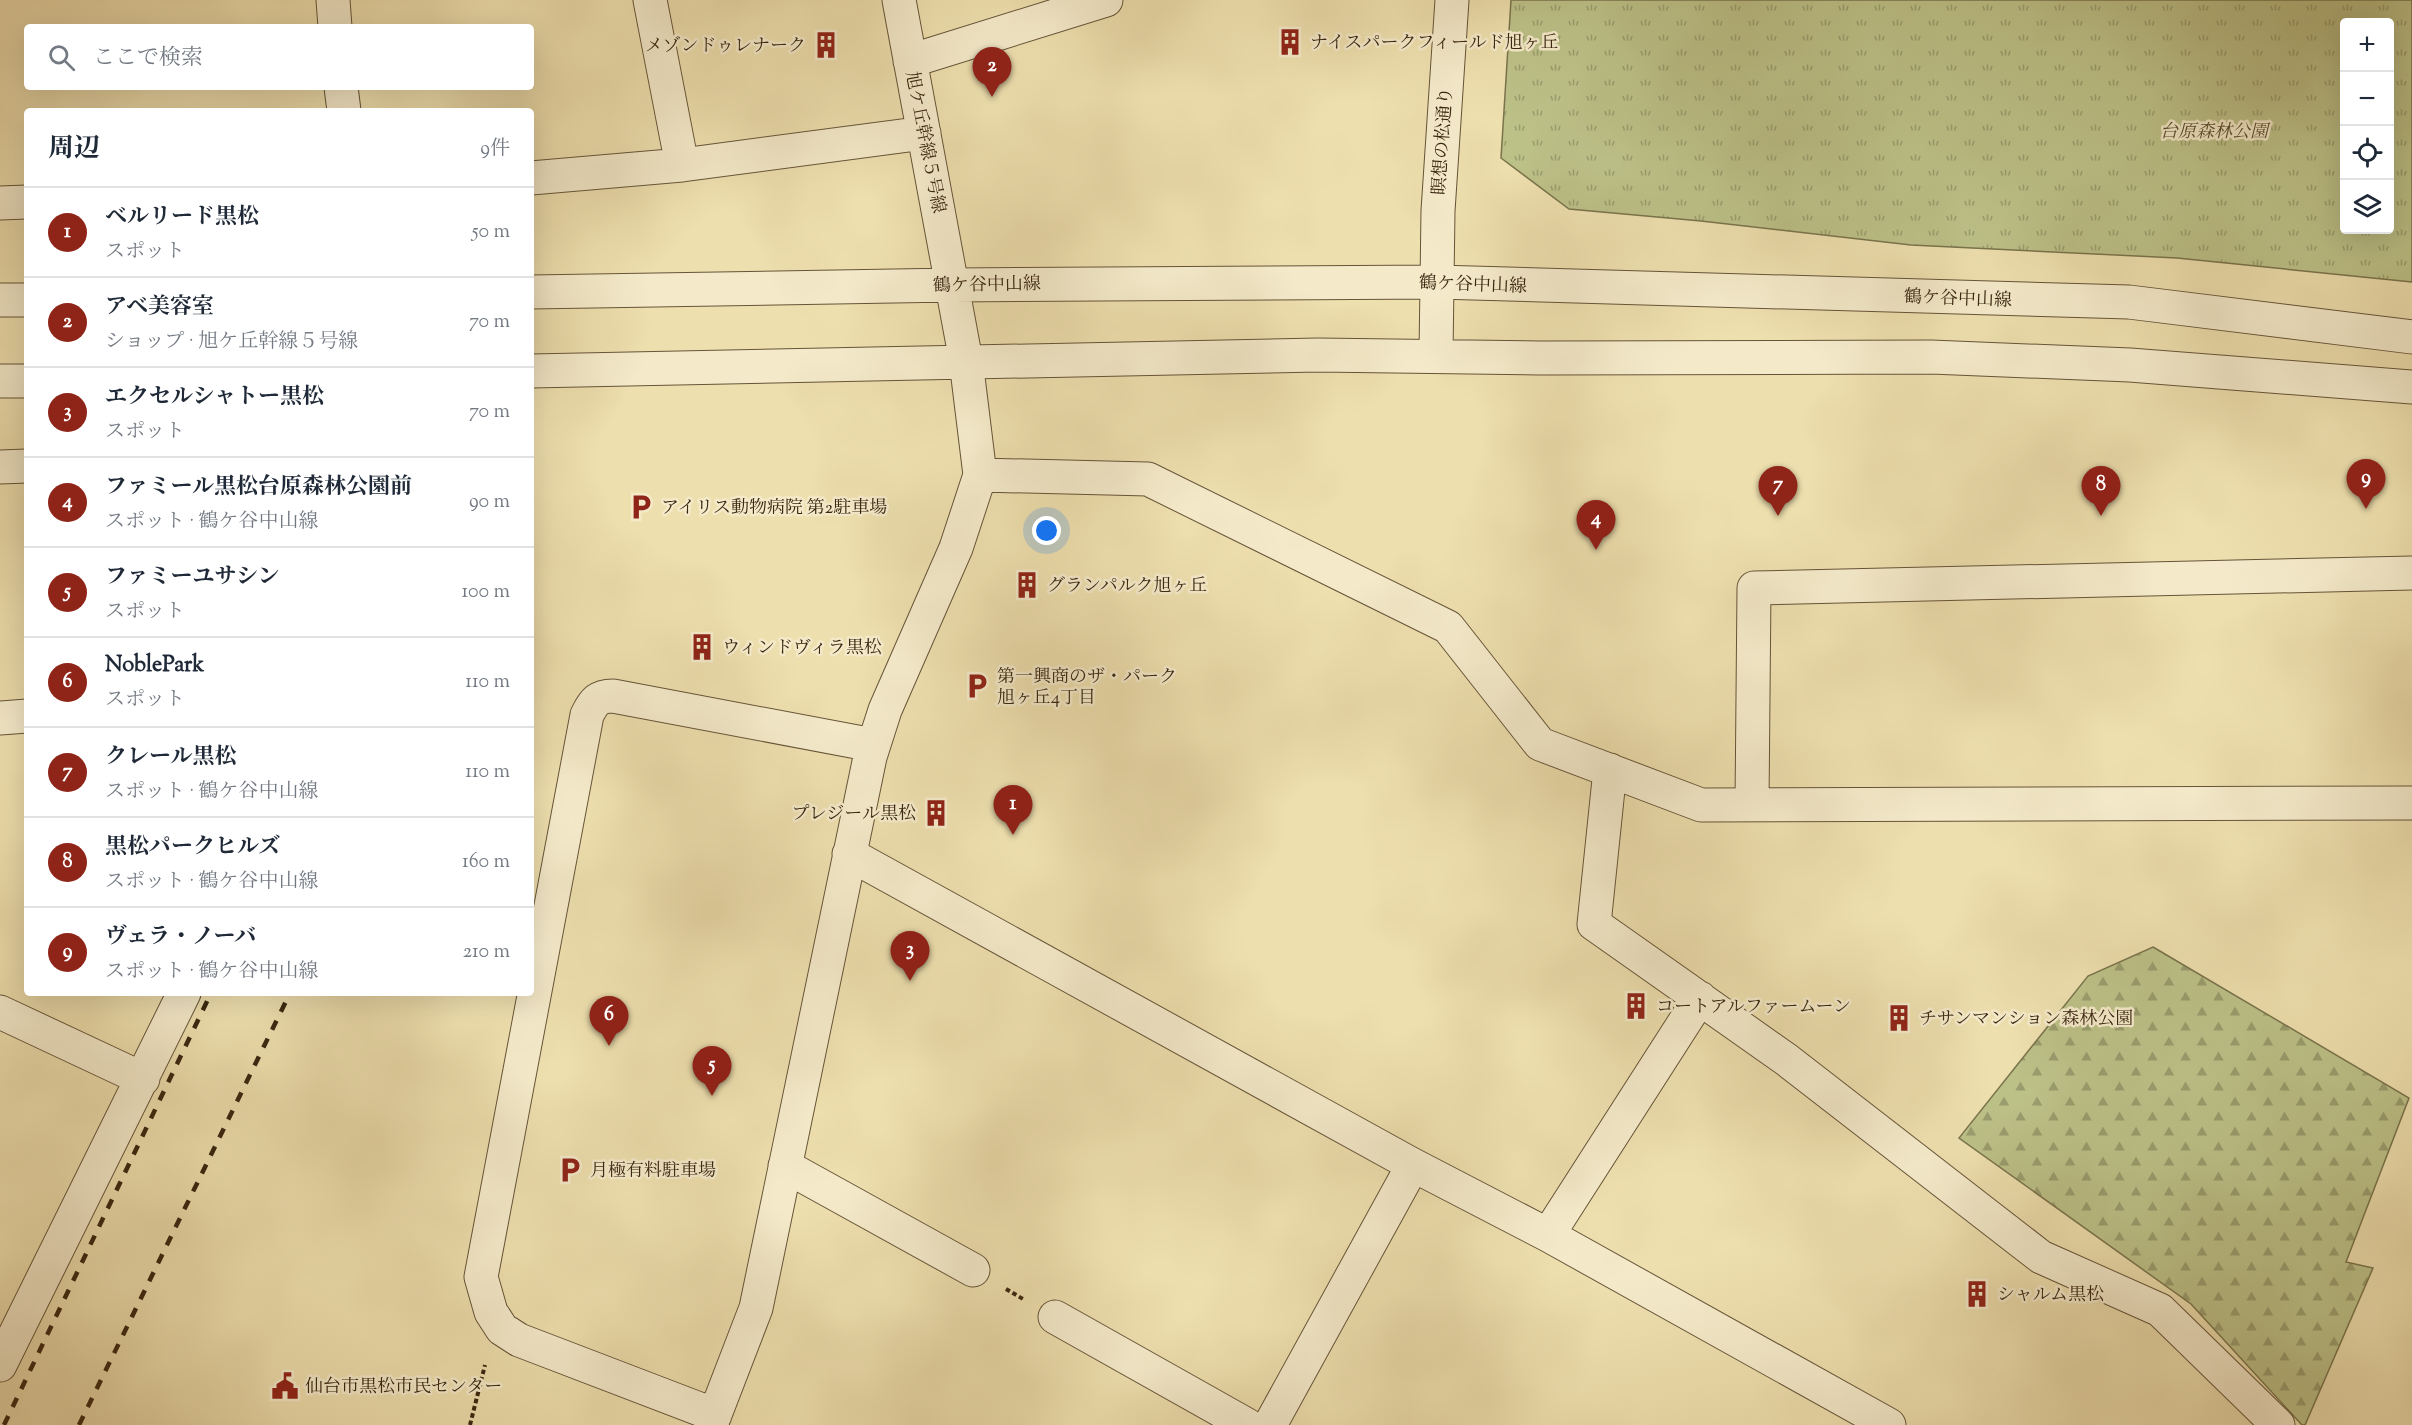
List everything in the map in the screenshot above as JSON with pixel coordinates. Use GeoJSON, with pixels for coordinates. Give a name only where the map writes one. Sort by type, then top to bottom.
{"type":"FeatureCollection","features":[{"type":"Feature","properties":{"kind":"street"},"geometry":{"type":"LineString","coordinates":[[333,0],[336,24]]}},
{"type":"Feature","properties":{"kind":"street"},"geometry":{"type":"LineString","coordinates":[[650,0],[682,165]]}},
{"type":"Feature","properties":{"kind":"street","name":"旭ケ丘幹線５号線"},"geometry":{"type":"LineString","coordinates":[[899,0],[966,361],[980,474]]}},
{"type":"Feature","properties":{"kind":"street"},"geometry":{"type":"LineString","coordinates":[[910,61],[1106,0]]}},
{"type":"Feature","properties":{"kind":"street","name":"瞑想の松通り"},"geometry":{"type":"LineString","coordinates":[[1436,355],[1438,211],[1452,0]]}},
{"type":"Feature","properties":{"kind":"street"},"geometry":{"type":"LineString","coordinates":[[341,90],[344,108]]}},
{"type":"Feature","properties":{"kind":"street"},"geometry":{"type":"LineString","coordinates":[[534,178],[682,165],[924,133]]}},
{"type":"Feature","properties":{"kind":"street"},"geometry":{"type":"LineString","coordinates":[[0,203],[24,202]]}},
{"type":"Feature","properties":{"kind":"street","name":"鶴ケ谷中山線"},"geometry":{"type":"LineString","coordinates":[[534,292],[953,285],[1437,282],[2128,302],[2412,337]]}},
{"type":"Feature","properties":{"kind":"street"},"geometry":{"type":"LineString","coordinates":[[0,300],[24,300]]}},
{"type":"Feature","properties":{"kind":"street"},"geometry":{"type":"LineString","coordinates":[[534,371],[966,361],[1436,355],[1540,358],[1931,357],[2130,365],[2412,387]]}},
{"type":"Feature","properties":{"kind":"street"},"geometry":{"type":"LineString","coordinates":[[0,381],[24,381]]}},
{"type":"Feature","properties":{"kind":"street"},"geometry":{"type":"LineString","coordinates":[[0,467],[24,466]]}},
{"type":"Feature","properties":{"kind":"street"},"geometry":{"type":"LineString","coordinates":[[873,745],[613,696],[602,696],[593,702],[588,715],[481,1277],[491,1312],[502,1329],[519,1340],[713,1420],[756,1308],[873,745],[885,710],[956,548],[980,474],[1148,479],[1448,627],[1540,744],[1701,805],[2412,803]]}},
{"type":"Feature","properties":{"kind":"street"},"geometry":{"type":"LineString","coordinates":[[1752,805],[1754,588],[2412,573]]}},
{"type":"Feature","properties":{"kind":"street"},"geometry":{"type":"LineString","coordinates":[[0,718],[24,716]]}},
{"type":"Feature","properties":{"kind":"street"},"geometry":{"type":"LineString","coordinates":[[1610,770],[1594,924],[1787,1060],[2041,1257],[2160,1310],[2278,1425]]}},
{"type":"Feature","properties":{"kind":"street"},"geometry":{"type":"LineString","coordinates":[[849,854],[1413,1165],[1548,1235],[1889,1425]]}},
{"type":"Feature","properties":{"kind":"street"},"geometry":{"type":"LineString","coordinates":[[0,1365],[183,996]]}},
{"type":"Feature","properties":{"kind":"street"},"geometry":{"type":"LineString","coordinates":[[1548,1235],[1700,998]]}},
{"type":"Feature","properties":{"kind":"street"},"geometry":{"type":"LineString","coordinates":[[0,1012],[143,1079]]}},
{"type":"Feature","properties":{"kind":"street"},"geometry":{"type":"LineString","coordinates":[[1270,1425],[1413,1165]]}},
{"type":"Feature","properties":{"kind":"street"},"geometry":{"type":"LineString","coordinates":[[785,1166],[973,1270]]}},
{"type":"Feature","properties":{"kind":"street"},"geometry":{"type":"LineString","coordinates":[[1055,1317],[1247,1425]]}},
{"type":"Feature","properties":{"kind":"path"},"geometry":{"type":"LineString","coordinates":[[973,1270],[1055,1317]]}},
{"type":"Feature","properties":{"kind":"path"},"geometry":{"type":"LineString","coordinates":[[470,1425],[482,1371],[502,1329]]}},
{"type":"Feature","properties":{"kind":"green space","name":"台原森林公園"},"geometry":{"type":"Polygon","coordinates":[[[1511,0],[2412,0],[2412,282],[2177,258],[1911,245],[1701,221],[1569,209],[1501,158],[1511,0]]]}},
{"type":"Feature","properties":{"kind":"green space"},"geometry":{"type":"Polygon","coordinates":[[[2153,947],[2409,1098],[2346,1262],[2373,1268],[2305,1425],[2302,1425],[2191,1304],[1959,1138],[2088,976],[2153,947]]]}},
{"type":"Feature","properties":{"kind":"railway"},"geometry":{"type":"LineString","coordinates":[[4,1425],[210,996]]}},
{"type":"Feature","properties":{"kind":"railway"},"geometry":{"type":"LineString","coordinates":[[79,1425],[289,996]]}},
{"type":"Feature","properties":{"kind":"place","name":"ナイスパークフィールド旭ヶ丘"},"geometry":{"type":"Point","coordinates":[1290,42]}},
{"type":"Feature","properties":{"kind":"place","name":"メゾンドゥレナーク"},"geometry":{"type":"Point","coordinates":[826,45]}},
{"type":"Feature","properties":{"kind":"place","name":"アベ美容室"},"geometry":{"type":"Point","coordinates":[992,97]}},
{"type":"Feature","properties":{"kind":"place","name":"アイリス動物病院 第2駐車場"},"geometry":{"type":"Point","coordinates":[641,507]}},
{"type":"Feature","properties":{"kind":"place","name":"ヴェラ・ノーバ"},"geometry":{"type":"Point","coordinates":[2366,509]}},
{"type":"Feature","properties":{"kind":"place","name":"クレール黒松"},"geometry":{"type":"Point","coordinates":[1778,516]}},
{"type":"Feature","properties":{"kind":"place","name":"黒松パークヒルズ"},"geometry":{"type":"Point","coordinates":[2101,516]}},
{"type":"Feature","properties":{"kind":"place","name":"ファミール黒松台原森林公園前"},"geometry":{"type":"Point","coordinates":[1596,550]}},
{"type":"Feature","properties":{"kind":"place","name":"グランパルク旭ヶ丘"},"geometry":{"type":"Point","coordinates":[1027,585]}},
{"type":"Feature","properties":{"kind":"place","name":"ウィンドヴィラ黒松"},"geometry":{"type":"Point","coordinates":[702,647]}},
{"type":"Feature","properties":{"kind":"place","name":"第一興商のザ・パーク 旭ヶ丘4丁目"},"geometry":{"type":"Point","coordinates":[977,686]}},
{"type":"Feature","properties":{"kind":"place","name":"プレジール黒松"},"geometry":{"type":"Point","coordinates":[936,813]}},
{"type":"Feature","properties":{"kind":"place","name":"ベルリード黒松"},"geometry":{"type":"Point","coordinates":[1013,835]}},
{"type":"Feature","properties":{"kind":"place","name":"エクセルシャトー黒松"},"geometry":{"type":"Point","coordinates":[910,981]}},
{"type":"Feature","properties":{"kind":"place","name":"コートアルファームーン"},"geometry":{"type":"Point","coordinates":[1636,1006]}},
{"type":"Feature","properties":{"kind":"place","name":"チサンマンション森林公園"},"geometry":{"type":"Point","coordinates":[1899,1018]}},
{"type":"Feature","properties":{"kind":"place","name":"NoblePark"},"geometry":{"type":"Point","coordinates":[609,1046]}},
{"type":"Feature","properties":{"kind":"place","name":"ファミーユサシン"},"geometry":{"type":"Point","coordinates":[712,1096]}},
{"type":"Feature","properties":{"kind":"place","name":"月極有料駐車場"},"geometry":{"type":"Point","coordinates":[570,1170]}},
{"type":"Feature","properties":{"kind":"place","name":"シャルム黒松"},"geometry":{"type":"Point","coordinates":[1977,1294]}},
{"type":"Feature","properties":{"kind":"place","name":"仙台市黒松市民センター"},"geometry":{"type":"Point","coordinates":[285,1386]}}]}
